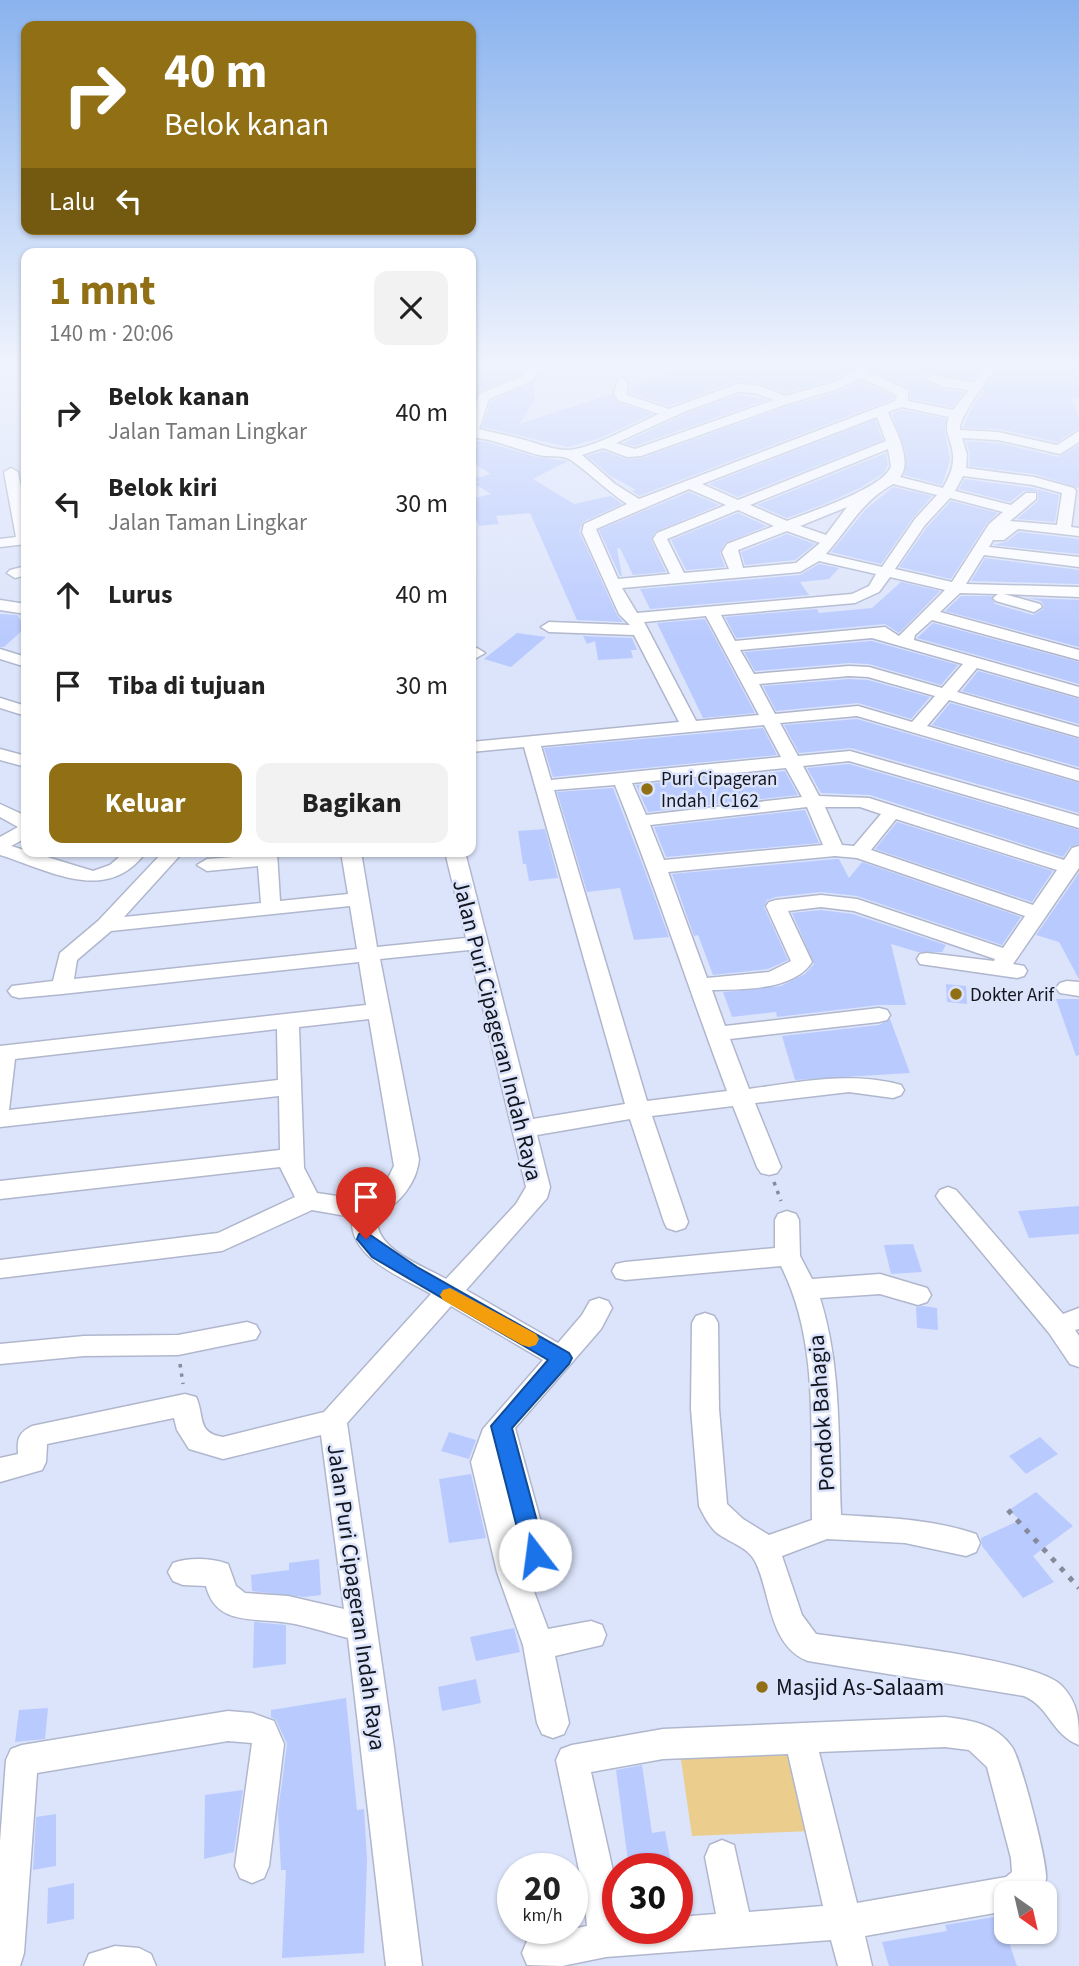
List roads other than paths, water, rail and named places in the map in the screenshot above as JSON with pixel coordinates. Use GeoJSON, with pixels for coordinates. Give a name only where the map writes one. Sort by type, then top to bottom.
{"type":"FeatureCollection","features":[{"type":"Feature","properties":{"kind":"street"},"geometry":{"type":"LineString","coordinates":[[574,456],[616,491],[638,504]]}},
{"type":"Feature","properties":{"kind":"street"},"geometry":{"type":"LineString","coordinates":[[690,727],[638,624],[627,614],[589,527],[638,504],[764,456]]}},
{"type":"Feature","properties":{"kind":"street"},"geometry":{"type":"LineString","coordinates":[[679,578],[660,539],[662,536],[848,456]]}},
{"type":"Feature","properties":{"kind":"street"},"geometry":{"type":"LineString","coordinates":[[612,584],[793,570],[807,564],[828,541],[855,503],[891,479],[897,471],[897,456]]}},
{"type":"Feature","properties":{"kind":"street"},"geometry":{"type":"LineString","coordinates":[[549,627],[638,624],[711,610],[867,595],[874,589],[920,522],[947,493],[959,471],[960,456]]}},
{"type":"Feature","properties":{"kind":"street"},"geometry":{"type":"LineString","coordinates":[[959,471],[1022,479],[1069,491],[1063,530]]}},
{"type":"Feature","properties":{"kind":"street"},"geometry":{"type":"LineString","coordinates":[[12,472],[21,523]]}},
{"type":"Feature","properties":{"kind":"street"},"geometry":{"type":"LineString","coordinates":[[891,479],[1016,511]]}},
{"type":"Feature","properties":{"kind":"street"},"geometry":{"type":"LineString","coordinates":[[689,484],[828,541]]}},
{"type":"Feature","properties":{"kind":"street"},"geometry":{"type":"LineString","coordinates":[[738,573],[730,549],[784,525],[867,494]]}},
{"type":"Feature","properties":{"kind":"street"},"geometry":{"type":"LineString","coordinates":[[906,643],[907,634],[914,627],[964,589],[993,527],[1016,511],[1031,496]]}},
{"type":"Feature","properties":{"kind":"street"},"geometry":{"type":"LineString","coordinates":[[984,550],[1015,524],[1079,532]]}},
{"type":"Feature","properties":{"kind":"street"},"geometry":{"type":"LineString","coordinates":[[0,543],[21,540]]}},
{"type":"Feature","properties":{"kind":"street"},"geometry":{"type":"LineString","coordinates":[[984,550],[1079,562]]}},
{"type":"Feature","properties":{"kind":"street"},"geometry":{"type":"LineString","coordinates":[[816,556],[1034,607]]}},
{"type":"Feature","properties":{"kind":"street"},"geometry":{"type":"LineString","coordinates":[[964,589],[1079,592]]}},
{"type":"Feature","properties":{"kind":"street"},"geometry":{"type":"LineString","coordinates":[[0,605],[21,608]]}},
{"type":"Feature","properties":{"kind":"street"},"geometry":{"type":"LineString","coordinates":[[711,610],[813,802],[835,850]]}},
{"type":"Feature","properties":{"kind":"street"},"geometry":{"type":"LineString","coordinates":[[929,614],[1079,655]]}},
{"type":"Feature","properties":{"kind":"street"},"geometry":{"type":"LineString","coordinates":[[731,646],[872,634],[914,627]]}},
{"type":"Feature","properties":{"kind":"street"},"geometry":{"type":"LineString","coordinates":[[872,634],[1079,692]]}},
{"type":"Feature","properties":{"kind":"street"},"geometry":{"type":"LineString","coordinates":[[0,654],[21,660]]}},
{"type":"Feature","properties":{"kind":"street"},"geometry":{"type":"LineString","coordinates":[[916,728],[974,662]]}},
{"type":"Feature","properties":{"kind":"street"},"geometry":{"type":"LineString","coordinates":[[747,680],[860,671],[1079,732]]}},
{"type":"Feature","properties":{"kind":"street"},"geometry":{"type":"LineString","coordinates":[[0,703],[21,709]]}},
{"type":"Feature","properties":{"kind":"street"},"geometry":{"type":"LineString","coordinates":[[476,747],[858,711],[1079,776]]}},
{"type":"Feature","properties":{"kind":"street"},"geometry":{"type":"LineString","coordinates":[[531,742],[638,1110],[676,1222]]}},
{"type":"Feature","properties":{"kind":"street"},"geometry":{"type":"LineString","coordinates":[[0,754],[21,760]]}},
{"type":"Feature","properties":{"kind":"street"},"geometry":{"type":"LineString","coordinates":[[544,786],[850,756],[1079,822]]}},
{"type":"Feature","properties":{"kind":"street"},"geometry":{"type":"LineString","coordinates":[[621,778],[739,1098],[769,1167]]}},
{"type":"Feature","properties":{"kind":"street"},"geometry":{"type":"LineString","coordinates":[[639,821],[813,802],[862,802],[1074,860],[1037,913],[1008,965]]}},
{"type":"Feature","properties":{"kind":"street"},"geometry":{"type":"LineString","coordinates":[[0,810],[21,820]]}},
{"type":"Feature","properties":{"kind":"street"},"geometry":{"type":"LineString","coordinates":[[859,852],[892,812]]}},
{"type":"Feature","properties":{"kind":"street"},"geometry":{"type":"LineString","coordinates":[[0,847],[21,833]]}},
{"type":"Feature","properties":{"kind":"street"},"geometry":{"type":"LineString","coordinates":[[0,847],[21,852]]}},
{"type":"Feature","properties":{"kind":"street"},"geometry":{"type":"LineString","coordinates":[[656,867],[835,850],[859,852],[1037,913]]}},
{"type":"Feature","properties":{"kind":"street"},"geometry":{"type":"LineString","coordinates":[[42,857],[92,877],[105,877],[131,857]]}},
{"type":"Feature","properties":{"kind":"street"},"geometry":{"type":"LineString","coordinates":[[62,986],[67,958],[105,925],[169,857]]}},
{"type":"Feature","properties":{"kind":"street"},"geometry":{"type":"LineString","coordinates":[[207,865],[260,857]]}},
{"type":"Feature","properties":{"kind":"street"},"geometry":{"type":"LineString","coordinates":[[267,857],[271,908]]}},
{"type":"Feature","properties":{"kind":"street"},"geometry":{"type":"LineString","coordinates":[[0,1269],[222,1242],[309,1201],[366,1209],[383,1199],[404,1177],[407,1167],[352,857]]}},
{"type":"Feature","properties":{"kind":"street","name":"Jalan Puri Cipageran Indah Raya"},"geometry":{"type":"LineString","coordinates":[[404,1966],[378,1748],[333,1422],[358,1390],[535,1198],[538,1187],[456,857]]}},
{"type":"Feature","properties":{"kind":"street"},"geometry":{"type":"LineString","coordinates":[[105,925],[359,899]]}},
{"type":"Feature","properties":{"kind":"street"},"geometry":{"type":"LineString","coordinates":[[698,985],[784,975],[798,968],[802,962],[776,906],[821,901],[857,905],[1008,965]]}},
{"type":"Feature","properties":{"kind":"street"},"geometry":{"type":"LineString","coordinates":[[19,991],[476,943]]}},
{"type":"Feature","properties":{"kind":"street"},"geometry":{"type":"LineString","coordinates":[[928,959],[1008,965]]}},
{"type":"Feature","properties":{"kind":"street"},"geometry":{"type":"LineString","coordinates":[[0,1106],[3,1052],[378,1011]]}},
{"type":"Feature","properties":{"kind":"street"},"geometry":{"type":"LineString","coordinates":[[715,1034],[879,1015]]}},
{"type":"Feature","properties":{"kind":"street"},"geometry":{"type":"LineString","coordinates":[[288,1021],[292,1168],[309,1201]]}},
{"type":"Feature","properties":{"kind":"street"},"geometry":{"type":"LineString","coordinates":[[522,1129],[638,1110],[849,1084],[893,1090]]}},
{"type":"Feature","properties":{"kind":"street"},"geometry":{"type":"LineString","coordinates":[[0,1119],[288,1087]]}},
{"type":"Feature","properties":{"kind":"street"},"geometry":{"type":"LineString","coordinates":[[0,1190],[291,1157]]}},
{"type":"Feature","properties":{"kind":"street"},"geometry":{"type":"LineString","coordinates":[[948,1196],[1070,1321],[1079,1357]]}},
{"type":"Feature","properties":{"kind":"street"},"geometry":{"type":"LineString","coordinates":[[366,1209],[362,1226],[366,1239],[379,1252],[562,1358]]}},
{"type":"Feature","properties":{"kind":"street","name":"Pondok Bahagia"},"geometry":{"type":"LineString","coordinates":[[788,1220],[788,1256],[805,1289],[814,1318],[822,1369],[827,1527]]}},
{"type":"Feature","properties":{"kind":"street"},"geometry":{"type":"LineString","coordinates":[[625,1272],[788,1256]]}},
{"type":"Feature","properties":{"kind":"street"},"geometry":{"type":"LineString","coordinates":[[805,1289],[880,1284],[918,1295]]}},
{"type":"Feature","properties":{"kind":"street"},"geometry":{"type":"LineString","coordinates":[[553,1723],[538,1645],[512,1572],[485,1462],[493,1437],[501,1426],[592,1322],[599,1308]]}},
{"type":"Feature","properties":{"kind":"street"},"geometry":{"type":"LineString","coordinates":[[705,1323],[705,1409],[713,1506],[725,1524],[765,1549],[790,1623],[800,1640],[808,1647],[1006,1677],[1031,1684],[1050,1695],[1079,1730]]}},
{"type":"Feature","properties":{"kind":"street"},"geometry":{"type":"LineString","coordinates":[[0,1354],[84,1346],[178,1345],[247,1332]]}},
{"type":"Feature","properties":{"kind":"street"},"geometry":{"type":"LineString","coordinates":[[0,1470],[32,1462],[31,1439],[42,1434],[186,1405],[190,1430],[200,1443],[210,1447],[223,1448],[333,1422]]}},
{"type":"Feature","properties":{"kind":"street"},"geometry":{"type":"LineString","coordinates":[[765,1549],[827,1527],[905,1531],[967,1543]]}},
{"type":"Feature","properties":{"kind":"street"},"geometry":{"type":"LineString","coordinates":[[183,1572],[218,1573],[223,1593],[239,1606],[288,1609],[360,1627]]}},
{"type":"Feature","properties":{"kind":"street"},"geometry":{"type":"LineString","coordinates":[[538,1645],[591,1635]]}},
{"type":"Feature","properties":{"kind":"street"},"geometry":{"type":"LineString","coordinates":[[2,1966],[7,1953],[12,1913],[22,1760],[228,1726],[263,1732],[268,1744],[252,1866]]}},
{"type":"Feature","properties":{"kind":"street"},"geometry":{"type":"LineString","coordinates":[[602,1906],[572,1760],[663,1744],[959,1732],[976,1736],[1001,1758],[1028,1858],[1028,1879],[1025,1881]]}},
{"type":"Feature","properties":{"kind":"street"},"geometry":{"type":"LineString","coordinates":[[800,1739],[855,1966]]}},
{"type":"Feature","properties":{"kind":"street"},"geometry":{"type":"LineString","coordinates":[[722,1857],[736,1932]]}},
{"type":"Feature","properties":{"kind":"street"},"geometry":{"type":"LineString","coordinates":[[693,1935],[845,1922],[994,1896]]}},
{"type":"Feature","properties":{"kind":"street"},"geometry":{"type":"LineString","coordinates":[[539,1953],[602,1941]]}},
{"type":"Feature","properties":{"kind":"street"},"geometry":{"type":"LineString","coordinates":[[101,1966],[115,1963],[139,1966]]}},
{"type":"Feature","properties":{"kind":"place","name":"Puri Cipageran Indah I C162"},"geometry":{"type":"Point","coordinates":[647,789]}},
{"type":"Feature","properties":{"kind":"place","name":"Dokter Arif"},"geometry":{"type":"Point","coordinates":[956,994]}},
{"type":"Feature","properties":{"kind":"place","name":"Masjid As-Salaam"},"geometry":{"type":"Point","coordinates":[762,1687]}}]}
